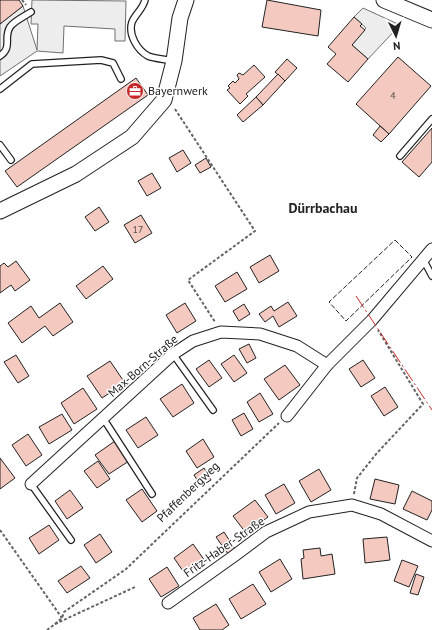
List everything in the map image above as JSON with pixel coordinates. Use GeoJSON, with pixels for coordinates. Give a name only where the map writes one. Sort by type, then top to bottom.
{"type":"FeatureCollection","features":[{"type":"Feature","properties":{"kind":"street"},"geometry":{"type":"LineString","coordinates":[[174,0],[180,18]]}},
{"type":"Feature","properties":{"kind":"street"},"geometry":{"type":"LineString","coordinates":[[0,211],[76,174],[132,137],[164,100],[174,61],[180,18],[186,0]]}},
{"type":"Feature","properties":{"kind":"street"},"geometry":{"type":"LineString","coordinates":[[384,0],[432,20]]}},
{"type":"Feature","properties":{"kind":"street"},"geometry":{"type":"LineString","coordinates":[[287,416],[327,365],[372,320],[432,249]]}},
{"type":"Feature","properties":{"kind":"street","name":"Max-Born-Straße"},"geometry":{"type":"LineString","coordinates":[[31,484],[173,354],[193,341],[221,332],[260,334],[297,346],[327,365]]}},
{"type":"Feature","properties":{"kind":"street","name":"Fritz-Haber-Straße"},"geometry":{"type":"LineString","coordinates":[[168,603],[266,532],[309,512],[352,505],[381,514],[432,541]]}},
{"type":"Feature","properties":{"kind":"lane"},"geometry":{"type":"LineString","coordinates":[[145,0],[144,6],[135,16],[132,23],[132,37],[138,49],[149,56],[174,61]]}},
{"type":"Feature","properties":{"kind":"lane"},"geometry":{"type":"LineString","coordinates":[[0,56],[4,53],[8,45],[7,35],[10,27],[31,12]]}},
{"type":"Feature","properties":{"kind":"lane"},"geometry":{"type":"LineString","coordinates":[[0,89],[32,64],[101,60],[113,62],[121,79]]}},
{"type":"Feature","properties":{"kind":"lane"},"geometry":{"type":"LineString","coordinates":[[400,156],[432,119]]}},
{"type":"Feature","properties":{"kind":"lane"},"geometry":{"type":"LineString","coordinates":[[0,145],[11,160]]}},
{"type":"Feature","properties":{"kind":"lane"},"geometry":{"type":"LineString","coordinates":[[423,259],[432,276]]}},
{"type":"Feature","properties":{"kind":"lane"},"geometry":{"type":"LineString","coordinates":[[173,354],[213,410]]}},
{"type":"Feature","properties":{"kind":"lane"},"geometry":{"type":"LineString","coordinates":[[103,418],[152,494]]}},
{"type":"Feature","properties":{"kind":"lane"},"geometry":{"type":"LineString","coordinates":[[31,484],[71,540]]}},
{"type":"Feature","properties":{"kind":"path"},"geometry":{"type":"LineString","coordinates":[[175,109],[256,231],[188,280],[221,332]]}},
{"type":"Feature","properties":{"kind":"path"},"geometry":{"type":"LineString","coordinates":[[352,505],[357,478],[377,452],[424,404],[372,320]]}},
{"type":"Feature","properties":{"kind":"path","name":"Pfaffenbergweg"},"geometry":{"type":"LineString","coordinates":[[55,624],[62,618],[64,612],[126,569],[287,416]]}},
{"type":"Feature","properties":{"kind":"path"},"geometry":{"type":"LineString","coordinates":[[0,530],[62,618]]}},
{"type":"Feature","properties":{"kind":"path"},"geometry":{"type":"LineString","coordinates":[[47,630],[55,624],[135,587]]}},
{"type":"Feature","properties":{"kind":"shaded area"},"geometry":{"type":"Polygon","coordinates":[[[32,0],[126,1],[125,41],[115,41],[115,29],[64,26],[63,53],[37,51],[0,76],[0,24],[23,6],[37,50],[38,24],[31,24],[32,0]]]}},
{"type":"Feature","properties":{"kind":"shaded area"},"geometry":{"type":"Polygon","coordinates":[[[363,8],[400,25],[368,59],[352,45],[366,28],[354,17],[363,8]]]}},
{"type":"Feature","properties":{"kind":"building"},"geometry":{"type":"Polygon","coordinates":[[[0,0],[19,0],[23,6],[0,24],[0,0]]]}},
{"type":"Feature","properties":{"kind":"building"},"geometry":{"type":"Polygon","coordinates":[[[267,0],[321,10],[318,36],[262,27],[267,0]]]}},
{"type":"Feature","properties":{"kind":"building"},"geometry":{"type":"Polygon","coordinates":[[[354,17],[362,24],[360,26],[365,30],[352,45],[368,59],[348,82],[327,64],[336,54],[328,47],[354,17]]]}},
{"type":"Feature","properties":{"kind":"building"},"geometry":{"type":"Polygon","coordinates":[[[398,57],[431,86],[389,134],[356,104],[398,57]]]}},
{"type":"Feature","properties":{"kind":"building"},"geometry":{"type":"Polygon","coordinates":[[[287,59],[297,68],[285,81],[275,72],[287,59]]]}},
{"type":"Feature","properties":{"kind":"building"},"geometry":{"type":"Polygon","coordinates":[[[254,65],[265,77],[246,94],[248,96],[240,104],[227,90],[230,88],[228,86],[233,81],[235,83],[239,79],[237,75],[239,73],[243,75],[254,65]]]}},
{"type":"Feature","properties":{"kind":"building"},"geometry":{"type":"Polygon","coordinates":[[[278,74],[285,81],[263,105],[256,97],[278,74]]]}},
{"type":"Feature","properties":{"kind":"building"},"geometry":{"type":"Polygon","coordinates":[[[136,78],[148,95],[17,187],[5,171],[136,78]]]}},
{"type":"Feature","properties":{"kind":"building"},"geometry":{"type":"Polygon","coordinates":[[[256,97],[263,105],[243,122],[237,115],[256,97]]]}},
{"type":"Feature","properties":{"kind":"building"},"geometry":{"type":"Polygon","coordinates":[[[380,126],[389,134],[381,142],[373,135],[380,126]]]}},
{"type":"Feature","properties":{"kind":"building"},"geometry":{"type":"Polygon","coordinates":[[[432,128],[432,162],[419,177],[402,162],[432,128]]]}},
{"type":"Feature","properties":{"kind":"building"},"geometry":{"type":"Polygon","coordinates":[[[183,150],[191,163],[177,172],[169,158],[183,150]]]}},
{"type":"Feature","properties":{"kind":"building"},"geometry":{"type":"Polygon","coordinates":[[[206,158],[211,167],[200,173],[195,165],[206,158]]]}},
{"type":"Feature","properties":{"kind":"building"},"geometry":{"type":"Polygon","coordinates":[[[152,173],[161,188],[147,196],[138,181],[152,173]]]}},
{"type":"Feature","properties":{"kind":"building"},"geometry":{"type":"Polygon","coordinates":[[[99,207],[109,222],[95,231],[85,217],[99,207]]]}},
{"type":"Feature","properties":{"kind":"building"},"geometry":{"type":"Polygon","coordinates":[[[141,215],[152,233],[135,243],[124,225],[141,215]]]}},
{"type":"Feature","properties":{"kind":"building"},"geometry":{"type":"Polygon","coordinates":[[[270,255],[279,271],[259,283],[250,267],[270,255]]]}},
{"type":"Feature","properties":{"kind":"building"},"geometry":{"type":"Polygon","coordinates":[[[16,261],[30,280],[15,291],[11,285],[0,293],[0,266],[4,263],[8,267],[16,261]]]}},
{"type":"Feature","properties":{"kind":"building"},"geometry":{"type":"Polygon","coordinates":[[[103,266],[113,279],[86,299],[76,286],[103,266]]]}},
{"type":"Feature","properties":{"kind":"building"},"geometry":{"type":"Polygon","coordinates":[[[237,272],[247,289],[225,302],[215,286],[237,272]]]}},
{"type":"Feature","properties":{"kind":"building"},"geometry":{"type":"Polygon","coordinates":[[[288,302],[297,316],[279,327],[273,316],[265,322],[259,314],[271,306],[274,311],[288,302]]]}},
{"type":"Feature","properties":{"kind":"building"},"geometry":{"type":"Polygon","coordinates":[[[60,303],[73,322],[53,336],[45,326],[22,343],[8,323],[31,306],[39,318],[60,303]]]}},
{"type":"Feature","properties":{"kind":"building"},"geometry":{"type":"Polygon","coordinates":[[[185,303],[196,321],[177,333],[166,315],[185,303]]]}},
{"type":"Feature","properties":{"kind":"building"},"geometry":{"type":"Polygon","coordinates":[[[244,304],[250,314],[239,321],[233,311],[244,304]]]}},
{"type":"Feature","properties":{"kind":"building"},"geometry":{"type":"Polygon","coordinates":[[[249,344],[256,358],[247,363],[239,349],[249,344]]]}},
{"type":"Feature","properties":{"kind":"building"},"geometry":{"type":"Polygon","coordinates":[[[16,355],[29,376],[18,383],[4,362],[16,355]]]}},
{"type":"Feature","properties":{"kind":"building"},"geometry":{"type":"Polygon","coordinates":[[[234,355],[247,373],[234,382],[221,364],[234,355]]]}},
{"type":"Feature","properties":{"kind":"building"},"geometry":{"type":"Polygon","coordinates":[[[209,360],[222,378],[209,387],[196,369],[209,360]]]}},
{"type":"Feature","properties":{"kind":"building"},"geometry":{"type":"Polygon","coordinates":[[[363,360],[375,378],[361,387],[349,369],[363,360]]]}},
{"type":"Feature","properties":{"kind":"building"},"geometry":{"type":"Polygon","coordinates":[[[110,361],[125,383],[102,398],[87,376],[110,361]]]}},
{"type":"Feature","properties":{"kind":"building"},"geometry":{"type":"Polygon","coordinates":[[[285,365],[300,385],[279,400],[264,379],[285,365]]]}},
{"type":"Feature","properties":{"kind":"building"},"geometry":{"type":"Polygon","coordinates":[[[182,384],[194,403],[173,417],[160,399],[182,384]]]}},
{"type":"Feature","properties":{"kind":"building"},"geometry":{"type":"Polygon","coordinates":[[[385,387],[398,407],[384,416],[371,396],[385,387]]]}},
{"type":"Feature","properties":{"kind":"building"},"geometry":{"type":"Polygon","coordinates":[[[83,388],[97,409],[74,424],[61,403],[83,388]]]}},
{"type":"Feature","properties":{"kind":"building"},"geometry":{"type":"Polygon","coordinates":[[[260,393],[273,414],[259,422],[247,402],[260,393]]]}},
{"type":"Feature","properties":{"kind":"building"},"geometry":{"type":"Polygon","coordinates":[[[244,413],[253,429],[241,436],[232,420],[244,413]]]}},
{"type":"Feature","properties":{"kind":"building"},"geometry":{"type":"Polygon","coordinates":[[[62,414],[72,430],[49,444],[39,427],[62,414]]]}},
{"type":"Feature","properties":{"kind":"building"},"geometry":{"type":"Polygon","coordinates":[[[146,417],[158,435],[138,448],[126,430],[146,417]]]}},
{"type":"Feature","properties":{"kind":"building"},"geometry":{"type":"Polygon","coordinates":[[[28,434],[42,455],[26,466],[12,445],[28,434]]]}},
{"type":"Feature","properties":{"kind":"building"},"geometry":{"type":"Polygon","coordinates":[[[203,439],[214,457],[197,468],[186,451],[203,439]]]}},
{"type":"Feature","properties":{"kind":"building"},"geometry":{"type":"Polygon","coordinates":[[[115,441],[129,461],[109,474],[95,455],[115,441]]]}},
{"type":"Feature","properties":{"kind":"building"},"geometry":{"type":"Polygon","coordinates":[[[0,458],[15,478],[0,489],[0,458]]]}},
{"type":"Feature","properties":{"kind":"building"},"geometry":{"type":"Polygon","coordinates":[[[98,461],[110,479],[97,488],[84,471],[98,461]]]}},
{"type":"Feature","properties":{"kind":"building"},"geometry":{"type":"Polygon","coordinates":[[[204,468],[211,480],[201,486],[194,475],[204,468]]]}},
{"type":"Feature","properties":{"kind":"building"},"geometry":{"type":"Polygon","coordinates":[[[319,469],[331,490],[311,502],[299,481],[319,469]]]}},
{"type":"Feature","properties":{"kind":"building"},"geometry":{"type":"Polygon","coordinates":[[[375,479],[399,485],[395,504],[370,499],[375,479]]]}},
{"type":"Feature","properties":{"kind":"building"},"geometry":{"type":"Polygon","coordinates":[[[284,484],[295,503],[276,514],[265,495],[284,484]]]}},
{"type":"Feature","properties":{"kind":"building"},"geometry":{"type":"Polygon","coordinates":[[[142,489],[157,511],[142,522],[126,500],[142,489]]]}},
{"type":"Feature","properties":{"kind":"building"},"geometry":{"type":"Polygon","coordinates":[[[70,490],[83,508],[67,519],[55,501],[70,490]]]}},
{"type":"Feature","properties":{"kind":"building"},"geometry":{"type":"Polygon","coordinates":[[[412,491],[432,501],[432,510],[427,520],[403,509],[412,491]]]}},
{"type":"Feature","properties":{"kind":"building"},"geometry":{"type":"Polygon","coordinates":[[[255,500],[268,517],[246,533],[233,516],[255,500]]]}},
{"type":"Feature","properties":{"kind":"building"},"geometry":{"type":"Polygon","coordinates":[[[49,525],[59,540],[39,554],[29,538],[49,525]]]}},
{"type":"Feature","properties":{"kind":"building"},"geometry":{"type":"Polygon","coordinates":[[[224,532],[235,549],[228,554],[216,537],[224,532]]]}},
{"type":"Feature","properties":{"kind":"building"},"geometry":{"type":"Polygon","coordinates":[[[100,534],[112,552],[96,563],[84,545],[100,534]]]}},
{"type":"Feature","properties":{"kind":"building"},"geometry":{"type":"Polygon","coordinates":[[[387,537],[390,560],[365,563],[363,539],[387,537]]]}},
{"type":"Feature","properties":{"kind":"building"},"geometry":{"type":"Polygon","coordinates":[[[193,544],[205,561],[185,574],[174,558],[193,544]]]}},
{"type":"Feature","properties":{"kind":"building"},"geometry":{"type":"Polygon","coordinates":[[[320,548],[321,556],[332,554],[335,574],[303,579],[301,559],[304,558],[303,550],[320,548]]]}},
{"type":"Feature","properties":{"kind":"building"},"geometry":{"type":"Polygon","coordinates":[[[280,559],[292,579],[271,592],[259,572],[280,559]]]}},
{"type":"Feature","properties":{"kind":"building"},"geometry":{"type":"Polygon","coordinates":[[[402,560],[418,566],[409,587],[394,581],[402,560]]]}},
{"type":"Feature","properties":{"kind":"building"},"geometry":{"type":"Polygon","coordinates":[[[81,566],[90,578],[67,593],[58,581],[81,566]]]}},
{"type":"Feature","properties":{"kind":"building"},"geometry":{"type":"Polygon","coordinates":[[[167,567],[179,586],[161,597],[149,579],[167,567]]]}},
{"type":"Feature","properties":{"kind":"building"},"geometry":{"type":"Polygon","coordinates":[[[416,574],[424,577],[418,595],[410,593],[416,574]]]}},
{"type":"Feature","properties":{"kind":"building"},"geometry":{"type":"Polygon","coordinates":[[[253,584],[266,604],[241,619],[229,599],[253,584]]]}},
{"type":"Feature","properties":{"kind":"building"},"geometry":{"type":"Polygon","coordinates":[[[216,604],[229,625],[222,630],[200,630],[193,618],[216,604]]]}},
{"type":"Feature","properties":{"kind":"fence"},"geometry":{"type":"LineString","coordinates":[[395,240],[412,257],[346,321],[329,302],[395,240]]}},
{"type":"Feature","properties":{"kind":"power"},"geometry":{"type":"LineString","coordinates":[[356,296],[432,410]]}},
{"type":"Feature","properties":{"kind":"place","name":"Bayernwerk"},"geometry":{"type":"Point","coordinates":[135,91]}},
{"type":"Feature","properties":{"kind":"district","name":"Dürrbachau"},"geometry":{"type":"Point","coordinates":[323,208]}}]}
